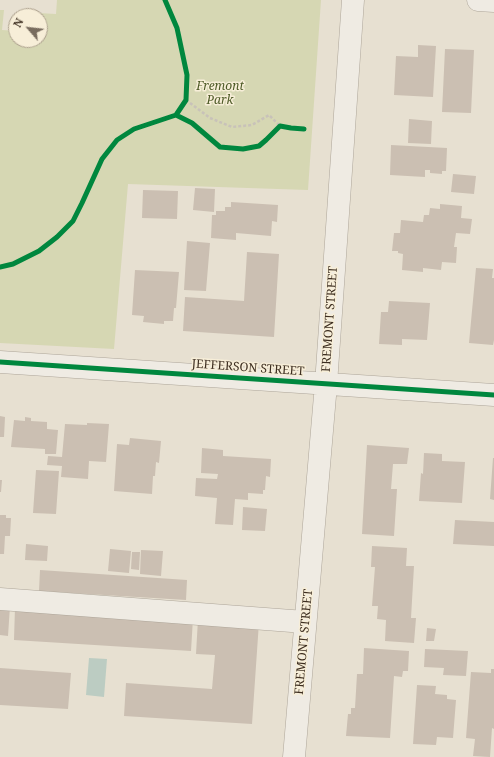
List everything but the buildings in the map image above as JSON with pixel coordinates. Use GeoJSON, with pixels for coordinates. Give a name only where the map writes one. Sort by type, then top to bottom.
{"type":"FeatureCollection","features":[{"type":"Feature","properties":{"kind":"street","name":"FREMONT STREET"},"geometry":{"type":"LineString","coordinates":[[294,757],[326,384],[353,0]]}},
{"type":"Feature","properties":{"kind":"street"},"geometry":{"type":"LineString","coordinates":[[478,0],[494,1]]}},
{"type":"Feature","properties":{"kind":"street","name":"JEFFERSON STREET"},"geometry":{"type":"LineString","coordinates":[[0,362],[494,395]]}},
{"type":"Feature","properties":{"kind":"street"},"geometry":{"type":"LineString","coordinates":[[0,599],[306,622]]}},
{"type":"Feature","properties":{"kind":"path"},"geometry":{"type":"LineString","coordinates":[[186,94],[184,102],[210,118],[232,127],[252,125],[269,115],[283,126],[276,130]]}},
{"type":"Feature","properties":{"kind":"green space","name":"Fremont Park"},"geometry":{"type":"Polygon","coordinates":[[[57,0],[321,0],[308,190],[128,184],[114,349],[0,343],[0,10],[4,10],[2,30],[8,30],[8,48],[48,48],[48,14],[56,14],[57,0]]]}},
{"type":"Feature","properties":{"kind":"shaded area"},"geometry":{"type":"Polygon","coordinates":[[[89,658],[107,659],[104,697],[86,695],[89,658]]]}},
{"type":"Feature","properties":{"kind":"cycle path"},"geometry":{"type":"LineString","coordinates":[[0,267],[13,264],[39,251],[57,237],[73,221],[102,159],[117,140],[134,129],[176,115],[186,100],[187,75],[177,28],[165,0]]}},
{"type":"Feature","properties":{"kind":"cycle path"},"geometry":{"type":"LineString","coordinates":[[176,115],[192,123],[220,147],[243,149],[259,146],[280,126],[304,129]]}},
{"type":"Feature","properties":{"kind":"cycle path"},"geometry":{"type":"LineString","coordinates":[[0,362],[494,395]]}}]}
